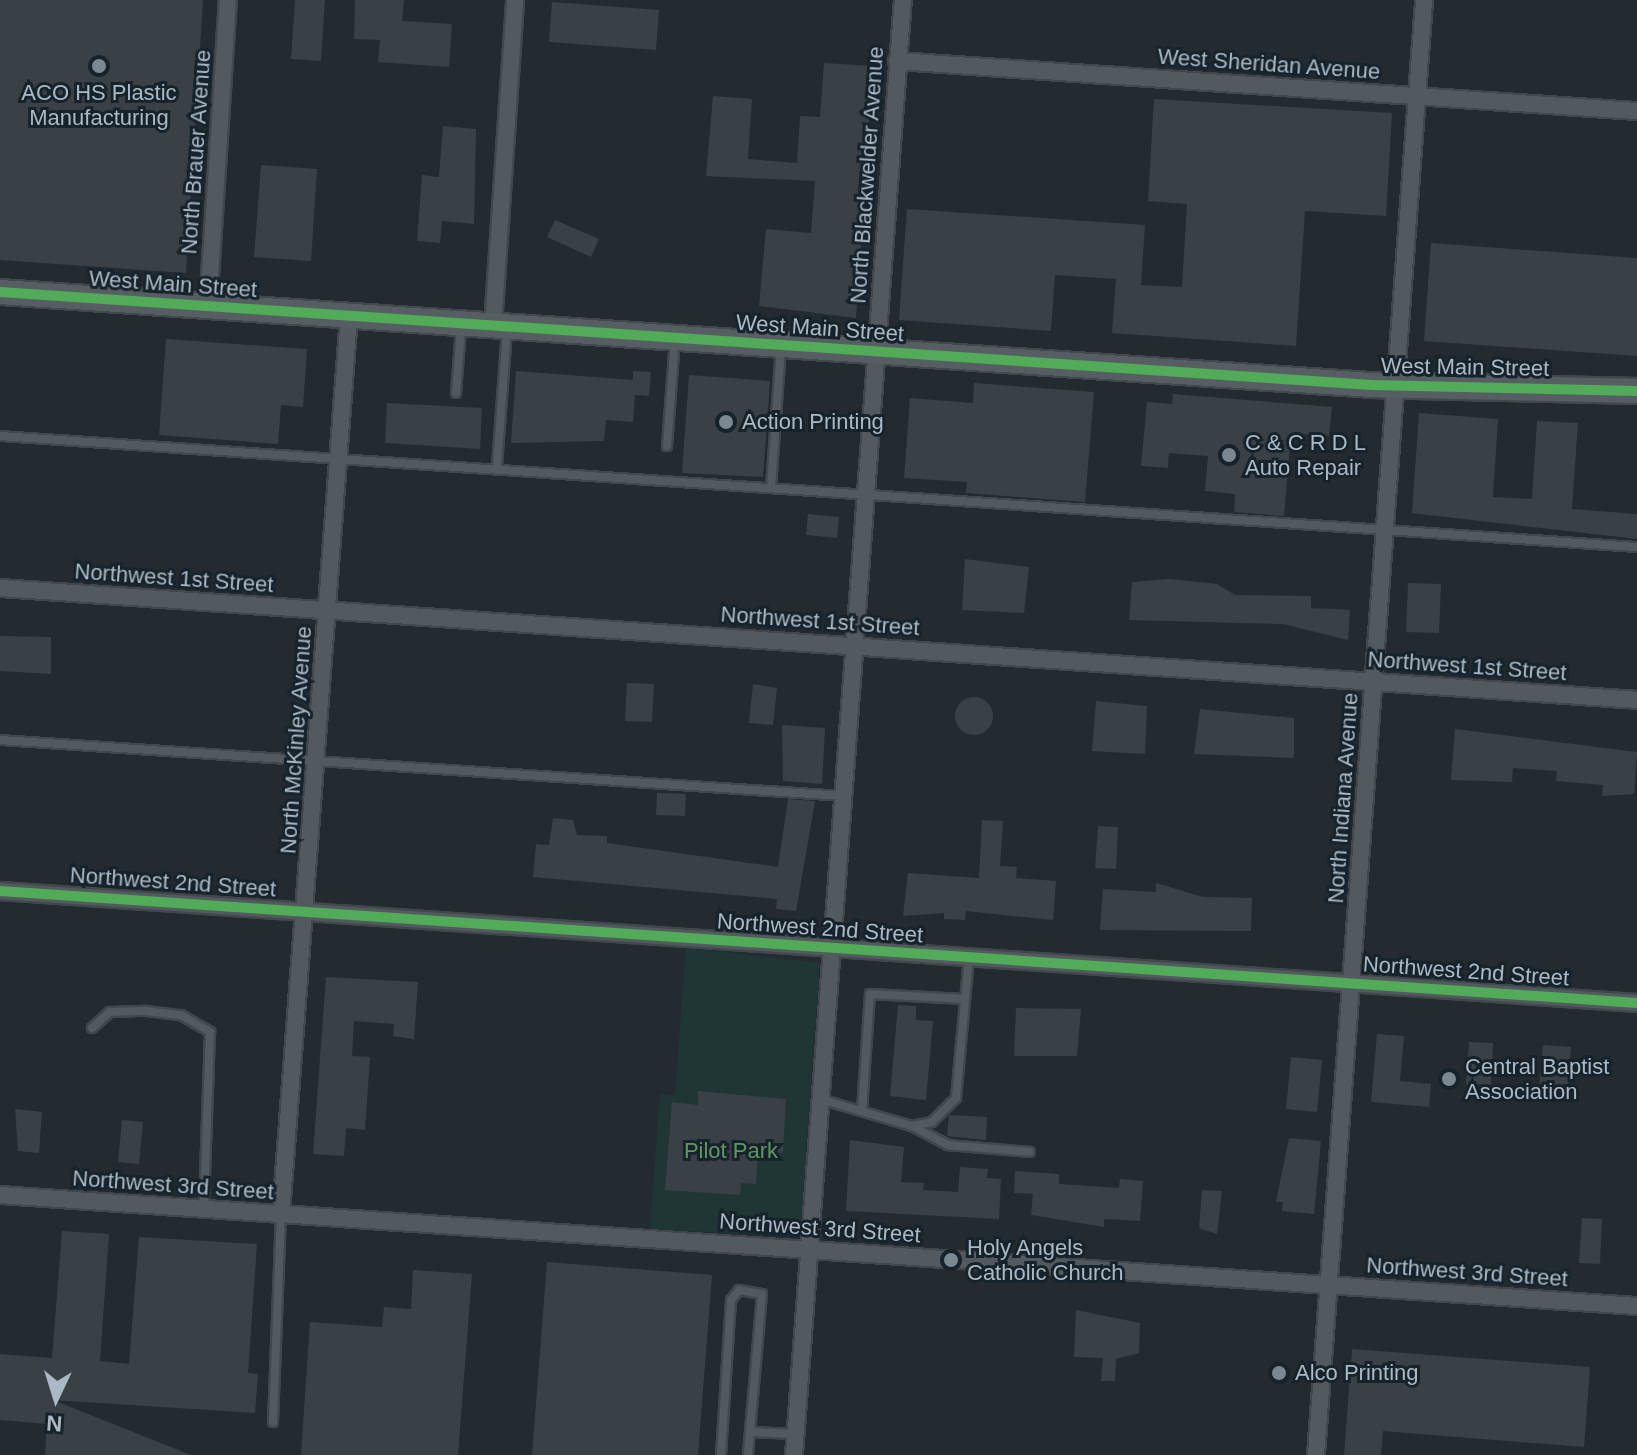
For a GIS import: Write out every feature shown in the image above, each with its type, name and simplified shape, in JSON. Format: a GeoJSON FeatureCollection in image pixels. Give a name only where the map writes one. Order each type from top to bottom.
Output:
{"type":"FeatureCollection","features":[{"type":"Feature","properties":{"kind":"main road","name":"West Main Street"},"geometry":{"type":"LineString","coordinates":[[0,292],[1397,386],[1637,391]]}},
{"type":"Feature","properties":{"kind":"street","name":"North Brauer Avenue"},"geometry":{"type":"LineString","coordinates":[[208,307],[228,0]]}},
{"type":"Feature","properties":{"kind":"street"},"geometry":{"type":"LineString","coordinates":[[500,325],[515,0]]}},
{"type":"Feature","properties":{"kind":"street","name":"North Blackwelder Avenue"},"geometry":{"type":"LineString","coordinates":[[794,1455],[903,0]]}},
{"type":"Feature","properties":{"kind":"street","name":"North Indiana Avenue"},"geometry":{"type":"LineString","coordinates":[[1316,1455],[1424,0]]}},
{"type":"Feature","properties":{"kind":"street","name":"West Sheridan Avenue"},"geometry":{"type":"LineString","coordinates":[[897,61],[1637,111]]}},
{"type":"Feature","properties":{"kind":"street","name":"North McKinley Avenue"},"geometry":{"type":"LineString","coordinates":[[281,1214],[349,316]]}},
{"type":"Feature","properties":{"kind":"street","name":"Northwest 1st Street"},"geometry":{"type":"LineString","coordinates":[[0,588],[1637,700]]}},
{"type":"Feature","properties":{"kind":"street","name":"Northwest 2nd Street"},"geometry":{"type":"LineString","coordinates":[[0,891],[1637,1003]]}},
{"type":"Feature","properties":{"kind":"street","name":"Northwest 3rd Street"},"geometry":{"type":"LineString","coordinates":[[0,1195],[1637,1306]]}},
{"type":"Feature","properties":{"kind":"lane"},"geometry":{"type":"LineString","coordinates":[[456,393],[461,323]]}},
{"type":"Feature","properties":{"kind":"lane"},"geometry":{"type":"LineString","coordinates":[[497,466],[500,325]]}},
{"type":"Feature","properties":{"kind":"lane"},"geometry":{"type":"LineString","coordinates":[[667,446],[675,338]]}},
{"type":"Feature","properties":{"kind":"lane"},"geometry":{"type":"LineString","coordinates":[[771,487],[781,345]]}},
{"type":"Feature","properties":{"kind":"lane"},"geometry":{"type":"LineString","coordinates":[[0,436],[497,466],[1637,547]]}},
{"type":"Feature","properties":{"kind":"lane"},"geometry":{"type":"LineString","coordinates":[[0,740],[843,796]]}},
{"type":"Feature","properties":{"kind":"lane"},"geometry":{"type":"LineString","coordinates":[[912,1126],[932,1122],[956,1098],[969,958]]}},
{"type":"Feature","properties":{"kind":"lane"},"geometry":{"type":"LineString","coordinates":[[862,1111],[870,994],[965,999]]}},
{"type":"Feature","properties":{"kind":"lane"},"geometry":{"type":"LineString","coordinates":[[92,1028],[110,1012],[146,1011],[181,1015],[210,1032],[203,1209]]}},
{"type":"Feature","properties":{"kind":"lane"},"geometry":{"type":"LineString","coordinates":[[820,1099],[912,1126],[948,1145],[1030,1152]]}},
{"type":"Feature","properties":{"kind":"lane"},"geometry":{"type":"LineString","coordinates":[[273,1422],[281,1214]]}},
{"type":"Feature","properties":{"kind":"lane"},"geometry":{"type":"LineString","coordinates":[[721,1455],[731,1300],[739,1290],[762,1294],[748,1455]]}},
{"type":"Feature","properties":{"kind":"lane"},"geometry":{"type":"LineString","coordinates":[[750,1432],[795,1434]]}},
{"type":"Feature","properties":{"kind":"green space","name":"Pilot Park"},"geometry":{"type":"Polygon","coordinates":[[[686,948],[820,963],[801,1223],[790,1236],[650,1229],[660,1094],[675,1095],[686,948]]]}},
{"type":"Feature","properties":{"kind":"building"},"geometry":{"type":"Polygon","coordinates":[[[0,0],[203,0],[186,273],[0,260],[0,0]]]}},
{"type":"Feature","properties":{"kind":"building"},"geometry":{"type":"Polygon","coordinates":[[[295,0],[325,0],[321,61],[291,59],[295,0]]]}},
{"type":"Feature","properties":{"kind":"building"},"geometry":{"type":"Polygon","coordinates":[[[355,0],[404,0],[402,21],[452,24],[449,67],[378,62],[380,40],[354,39],[355,0]]]}},
{"type":"Feature","properties":{"kind":"building"},"geometry":{"type":"Polygon","coordinates":[[[552,2],[659,10],[656,50],[549,42],[552,2]]]}},
{"type":"Feature","properties":{"kind":"building"},"geometry":{"type":"Polygon","coordinates":[[[824,63],[873,66],[856,318],[759,306],[766,229],[811,233],[815,181],[706,176],[713,96],[752,99],[748,159],[797,163],[800,116],[820,117],[824,63]]]}},
{"type":"Feature","properties":{"kind":"building"},"geometry":{"type":"Polygon","coordinates":[[[1154,99],[1392,113],[1386,216],[1305,211],[1296,346],[1112,333],[1116,279],[1055,275],[1051,331],[899,320],[907,209],[1145,225],[1141,285],[1182,287],[1187,204],[1148,201],[1154,99]]]}},
{"type":"Feature","properties":{"kind":"building"},"geometry":{"type":"Polygon","coordinates":[[[443,126],[476,129],[474,224],[442,221],[440,243],[417,241],[422,175],[439,177],[443,126]]]}},
{"type":"Feature","properties":{"kind":"building"},"geometry":{"type":"Polygon","coordinates":[[[261,165],[317,169],[311,261],[254,257],[261,165]]]}},
{"type":"Feature","properties":{"kind":"building"},"geometry":{"type":"Polygon","coordinates":[[[555,220],[599,239],[591,257],[547,237],[555,220]]]}},
{"type":"Feature","properties":{"kind":"building"},"geometry":{"type":"Polygon","coordinates":[[[1431,243],[1637,258],[1637,356],[1424,341],[1431,243]]]}},
{"type":"Feature","properties":{"kind":"building"},"geometry":{"type":"Polygon","coordinates":[[[166,339],[307,349],[303,407],[281,405],[278,444],[159,435],[166,339]]]}},
{"type":"Feature","properties":{"kind":"building"},"geometry":{"type":"Polygon","coordinates":[[[516,371],[633,380],[633,371],[651,372],[649,396],[635,395],[633,422],[606,420],[604,441],[511,443],[516,371]]]}},
{"type":"Feature","properties":{"kind":"building"},"geometry":{"type":"Polygon","coordinates":[[[689,375],[770,381],[763,477],[682,473],[689,375]]]}},
{"type":"Feature","properties":{"kind":"building"},"geometry":{"type":"Polygon","coordinates":[[[974,383],[1094,392],[1085,502],[966,493],[967,482],[904,478],[910,398],[973,403],[974,383]]]}},
{"type":"Feature","properties":{"kind":"building"},"geometry":{"type":"Polygon","coordinates":[[[1173,394],[1332,407],[1329,436],[1291,433],[1284,516],[1234,512],[1235,494],[1205,491],[1208,456],[1169,453],[1168,468],[1141,466],[1147,402],[1172,404],[1173,394]]]}},
{"type":"Feature","properties":{"kind":"building"},"geometry":{"type":"Polygon","coordinates":[[[387,403],[482,408],[480,449],[385,443],[387,403]]]}},
{"type":"Feature","properties":{"kind":"building"},"geometry":{"type":"Polygon","coordinates":[[[1419,413],[1498,419],[1493,497],[1532,499],[1537,421],[1578,423],[1572,509],[1637,514],[1637,539],[1412,513],[1419,413]]]}},
{"type":"Feature","properties":{"kind":"building"},"geometry":{"type":"Polygon","coordinates":[[[808,514],[839,517],[837,538],[806,535],[808,514]]]}},
{"type":"Feature","properties":{"kind":"building"},"geometry":{"type":"Polygon","coordinates":[[[965,559],[1029,567],[1024,613],[962,610],[965,559]]]}},
{"type":"Feature","properties":{"kind":"building"},"geometry":{"type":"Polygon","coordinates":[[[1170,579],[1217,584],[1235,595],[1311,596],[1311,608],[1350,610],[1348,640],[1283,624],[1129,620],[1132,582],[1170,579]]]}},
{"type":"Feature","properties":{"kind":"building"},"geometry":{"type":"Polygon","coordinates":[[[1408,583],[1441,584],[1439,633],[1406,632],[1408,583]]]}},
{"type":"Feature","properties":{"kind":"building"},"geometry":{"type":"Polygon","coordinates":[[[0,636],[51,637],[51,674],[0,671],[0,636]]]}},
{"type":"Feature","properties":{"kind":"building"},"geometry":{"type":"Polygon","coordinates":[[[627,683],[654,684],[652,722],[625,721],[627,683]]]}},
{"type":"Feature","properties":{"kind":"building"},"geometry":{"type":"Polygon","coordinates":[[[753,684],[777,688],[773,725],[749,723],[753,684]]]}},
{"type":"Feature","properties":{"kind":"building"},"geometry":{"type":"Polygon","coordinates":[[[974,697],[987,703],[993,716],[987,729],[974,735],[961,729],[955,716],[961,703],[974,697]]]}},
{"type":"Feature","properties":{"kind":"building"},"geometry":{"type":"Polygon","coordinates":[[[1096,701],[1147,706],[1145,754],[1092,751],[1096,701]]]}},
{"type":"Feature","properties":{"kind":"building"},"geometry":{"type":"Polygon","coordinates":[[[1200,709],[1294,718],[1294,758],[1194,754],[1200,709]]]}},
{"type":"Feature","properties":{"kind":"building"},"geometry":{"type":"Polygon","coordinates":[[[782,725],[825,728],[822,784],[783,781],[782,725]]]}},
{"type":"Feature","properties":{"kind":"building"},"geometry":{"type":"Polygon","coordinates":[[[1455,729],[1637,752],[1634,794],[1602,796],[1603,785],[1556,781],[1557,771],[1513,768],[1512,782],[1451,780],[1455,729]]]}},
{"type":"Feature","properties":{"kind":"building"},"geometry":{"type":"Polygon","coordinates":[[[657,793],[686,794],[685,816],[656,815],[657,793]]]}},
{"type":"Feature","properties":{"kind":"building"},"geometry":{"type":"Polygon","coordinates":[[[788,799],[815,801],[796,911],[776,909],[777,899],[533,877],[536,844],[549,845],[553,818],[573,820],[577,835],[607,836],[607,843],[778,867],[788,799]]]}},
{"type":"Feature","properties":{"kind":"building"},"geometry":{"type":"Polygon","coordinates":[[[982,820],[1003,821],[1000,866],[1017,867],[1016,878],[1056,881],[1053,920],[966,911],[965,920],[944,919],[944,913],[903,916],[908,873],[979,878],[982,820]]]}},
{"type":"Feature","properties":{"kind":"building"},"geometry":{"type":"Polygon","coordinates":[[[1098,826],[1118,827],[1116,869],[1095,868],[1098,826]]]}},
{"type":"Feature","properties":{"kind":"building"},"geometry":{"type":"Polygon","coordinates":[[[1156,883],[1203,897],[1252,898],[1251,931],[1100,930],[1103,889],[1156,892],[1156,883]]]}},
{"type":"Feature","properties":{"kind":"building"},"geometry":{"type":"Polygon","coordinates":[[[326,977],[418,982],[414,1039],[393,1036],[394,1024],[354,1021],[352,1056],[370,1057],[365,1130],[346,1128],[344,1156],[313,1154],[326,977]]]}},
{"type":"Feature","properties":{"kind":"building"},"geometry":{"type":"Polygon","coordinates":[[[898,1005],[916,1006],[916,1020],[933,1021],[926,1100],[890,1096],[898,1005]]]}},
{"type":"Feature","properties":{"kind":"building"},"geometry":{"type":"Polygon","coordinates":[[[1016,1008],[1081,1009],[1077,1056],[1014,1056],[1016,1008]]]}},
{"type":"Feature","properties":{"kind":"building"},"geometry":{"type":"Polygon","coordinates":[[[1377,1034],[1404,1036],[1400,1081],[1431,1084],[1429,1107],[1371,1102],[1377,1034]]]}},
{"type":"Feature","properties":{"kind":"building"},"geometry":{"type":"Polygon","coordinates":[[[1469,1042],[1493,1043],[1491,1085],[1466,1084],[1469,1042]]]}},
{"type":"Feature","properties":{"kind":"building"},"geometry":{"type":"Polygon","coordinates":[[[1543,1045],[1571,1047],[1567,1091],[1539,1088],[1543,1045]]]}},
{"type":"Feature","properties":{"kind":"building"},"geometry":{"type":"Polygon","coordinates":[[[1291,1057],[1322,1060],[1317,1112],[1286,1109],[1291,1057]]]}},
{"type":"Feature","properties":{"kind":"building"},"geometry":{"type":"Polygon","coordinates":[[[698,1091],[786,1099],[783,1153],[758,1151],[756,1184],[741,1183],[740,1195],[665,1190],[672,1102],[698,1105],[698,1091]]]}},
{"type":"Feature","properties":{"kind":"building"},"geometry":{"type":"Polygon","coordinates":[[[15,1109],[42,1112],[39,1153],[18,1151],[15,1109]]]}},
{"type":"Feature","properties":{"kind":"building"},"geometry":{"type":"Polygon","coordinates":[[[949,1115],[987,1117],[986,1140],[947,1136],[949,1115]]]}},
{"type":"Feature","properties":{"kind":"building"},"geometry":{"type":"Polygon","coordinates":[[[122,1120],[143,1122],[139,1164],[118,1162],[122,1120]]]}},
{"type":"Feature","properties":{"kind":"building"},"geometry":{"type":"Polygon","coordinates":[[[1289,1138],[1321,1141],[1314,1214],[1282,1211],[1283,1202],[1276,1202],[1289,1138]]]}},
{"type":"Feature","properties":{"kind":"building"},"geometry":{"type":"Polygon","coordinates":[[[850,1140],[904,1147],[901,1182],[924,1183],[923,1190],[958,1192],[960,1167],[988,1169],[987,1178],[1001,1179],[999,1219],[846,1211],[850,1140]]]}},
{"type":"Feature","properties":{"kind":"building"},"geometry":{"type":"Polygon","coordinates":[[[1015,1171],[1059,1174],[1059,1184],[1119,1188],[1120,1179],[1143,1181],[1140,1221],[1104,1219],[1104,1227],[1031,1215],[1033,1194],[1014,1193],[1015,1171]]]}},
{"type":"Feature","properties":{"kind":"building"},"geometry":{"type":"Polygon","coordinates":[[[1202,1190],[1222,1191],[1217,1234],[1199,1228],[1202,1190]]]}},
{"type":"Feature","properties":{"kind":"building"},"geometry":{"type":"Polygon","coordinates":[[[1582,1218],[1602,1219],[1600,1264],[1579,1263],[1582,1218]]]}},
{"type":"Feature","properties":{"kind":"building"},"geometry":{"type":"Polygon","coordinates":[[[62,1231],[109,1234],[100,1361],[129,1364],[139,1237],[257,1244],[248,1373],[258,1374],[255,1413],[53,1400],[191,1455],[45,1455],[47,1424],[0,1420],[0,1354],[52,1358],[62,1231]]]}},
{"type":"Feature","properties":{"kind":"building"},"geometry":{"type":"Polygon","coordinates":[[[547,1262],[712,1275],[698,1455],[532,1455],[547,1262]]]}},
{"type":"Feature","properties":{"kind":"building"},"geometry":{"type":"Polygon","coordinates":[[[413,1270],[472,1274],[458,1455],[301,1455],[310,1322],[382,1327],[384,1307],[411,1309],[413,1270]]]}},
{"type":"Feature","properties":{"kind":"building"},"geometry":{"type":"Polygon","coordinates":[[[1076,1310],[1140,1323],[1139,1353],[1116,1359],[1115,1381],[1101,1381],[1103,1358],[1074,1357],[1076,1310]]]}},
{"type":"Feature","properties":{"kind":"building"},"geometry":{"type":"Polygon","coordinates":[[[1352,1349],[1590,1367],[1584,1447],[1383,1431],[1381,1455],[1344,1455],[1352,1349]]]}},
{"type":"Feature","properties":{"kind":"cycle path"},"geometry":{"type":"LineString","coordinates":[[0,292],[1372,385],[1637,391]]}},
{"type":"Feature","properties":{"kind":"cycle path"},"geometry":{"type":"LineString","coordinates":[[0,891],[1637,1003]]}},
{"type":"Feature","properties":{"kind":"place","name":"ACO HS Plastic Manufacturing"},"geometry":{"type":"Point","coordinates":[99,66]}},
{"type":"Feature","properties":{"kind":"place","name":"Action Printing"},"geometry":{"type":"Point","coordinates":[726,422]}},
{"type":"Feature","properties":{"kind":"place","name":"C & C R D L Auto Repair"},"geometry":{"type":"Point","coordinates":[1229,455]}},
{"type":"Feature","properties":{"kind":"place","name":"Central Baptist Association"},"geometry":{"type":"Point","coordinates":[1449,1079]}},
{"type":"Feature","properties":{"kind":"place","name":"Holy Angels Catholic Church"},"geometry":{"type":"Point","coordinates":[951,1260]}},
{"type":"Feature","properties":{"kind":"place","name":"Alco Printing"},"geometry":{"type":"Point","coordinates":[1279,1373]}}]}
